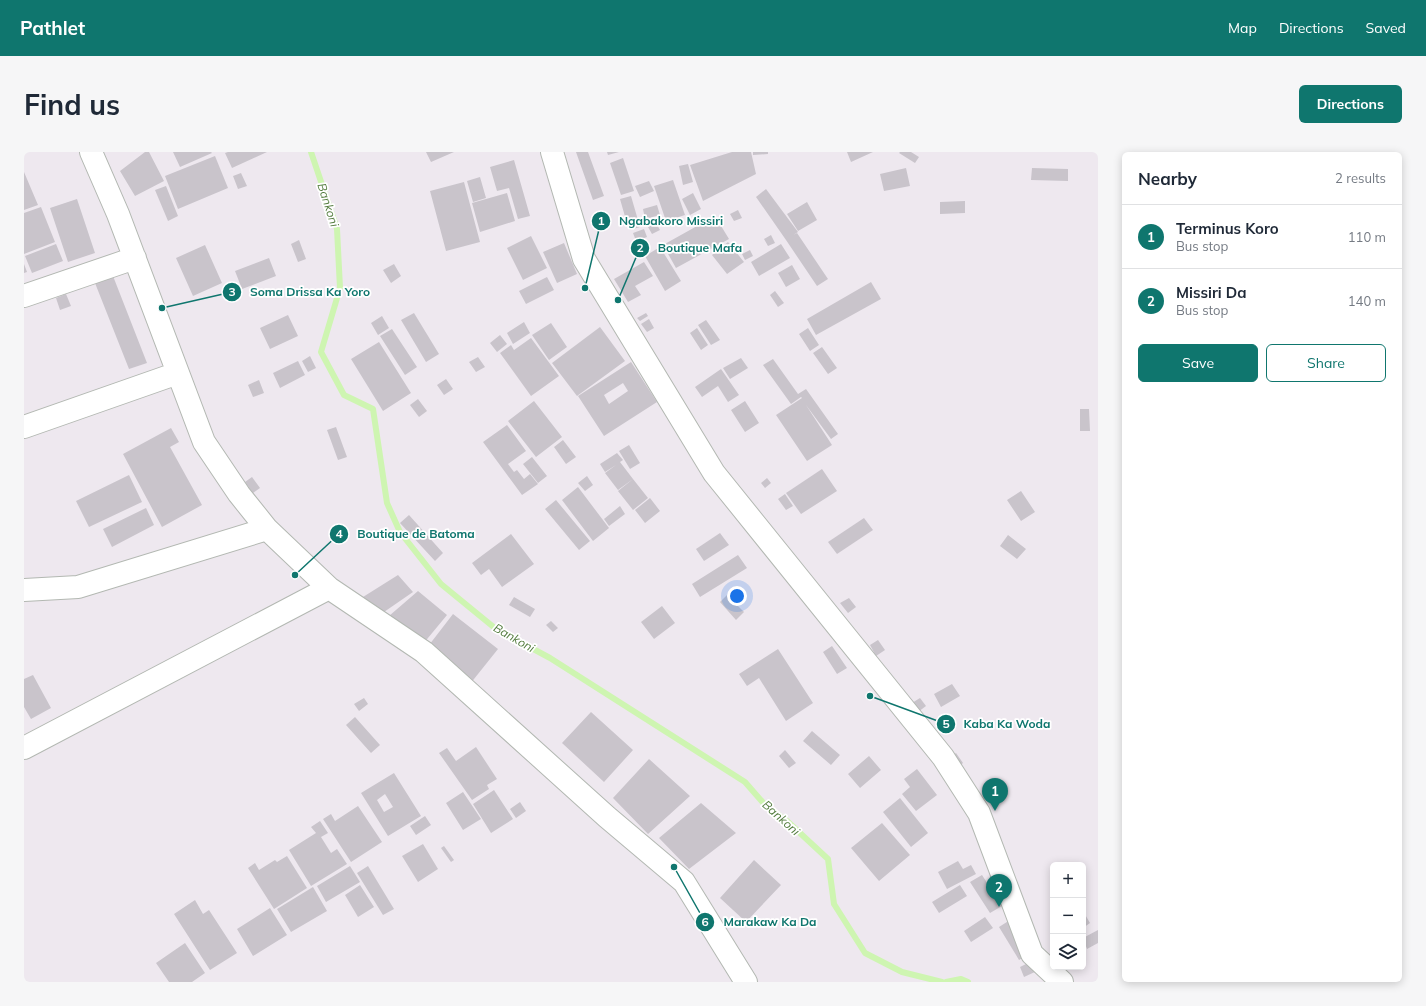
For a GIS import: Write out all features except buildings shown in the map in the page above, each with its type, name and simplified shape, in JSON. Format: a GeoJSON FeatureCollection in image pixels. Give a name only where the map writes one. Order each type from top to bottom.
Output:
{"type":"FeatureCollection","features":[{"type":"Feature","properties":{"kind":"street"},"geometry":{"type":"LineString","coordinates":[[91,152],[118,214],[204,442],[239,494],[267,529],[329,588],[424,652],[607,817],[684,882],[746,982]]}},
{"type":"Feature","properties":{"kind":"street"},"geometry":{"type":"LineString","coordinates":[[552,152],[584,259],[714,473],[943,757],[978,813],[1032,954],[1062,982]]}},
{"type":"Feature","properties":{"kind":"street"},"geometry":{"type":"LineString","coordinates":[[24,296],[135,258]]}},
{"type":"Feature","properties":{"kind":"street"},"geometry":{"type":"LineString","coordinates":[[24,427],[178,373]]}},
{"type":"Feature","properties":{"kind":"street"},"geometry":{"type":"LineString","coordinates":[[24,590],[78,587],[267,529]]}},
{"type":"Feature","properties":{"kind":"street"},"geometry":{"type":"LineString","coordinates":[[24,748],[329,588]]}},
{"type":"Feature","properties":{"kind":"waterway","name":"Bankoni"},"geometry":{"type":"LineString","coordinates":[[311,152],[337,229],[340,288],[321,352],[344,395],[373,409],[387,503],[400,532],[441,584],[496,629],[550,658],[745,782],[766,806],[787,821],[828,859],[834,904],[865,953],[902,972],[942,982]]}},
{"type":"Feature","properties":{"kind":"waterway","name":"Bankoni"},"geometry":{"type":"LineString","coordinates":[[946,982],[961,979],[968,982]]}},
{"type":"Feature","properties":{"kind":"place","name":"Ngabakoro Missiri"},"geometry":{"type":"Point","coordinates":[585,288]}},
{"type":"Feature","properties":{"kind":"place","name":"Boutique Mafa"},"geometry":{"type":"Point","coordinates":[618,300]}},
{"type":"Feature","properties":{"kind":"place","name":"Soma Drissa Ka Yoro"},"geometry":{"type":"Point","coordinates":[162,308]}},
{"type":"Feature","properties":{"kind":"place","name":"Boutique de Batoma"},"geometry":{"type":"Point","coordinates":[295,575]}},
{"type":"Feature","properties":{"kind":"place","name":"Kaba Ka Woda"},"geometry":{"type":"Point","coordinates":[870,696]}},
{"type":"Feature","properties":{"kind":"place","name":"Terminus Koro"},"geometry":{"type":"Point","coordinates":[995,811]}},
{"type":"Feature","properties":{"kind":"place","name":"Marakaw Ka Da"},"geometry":{"type":"Point","coordinates":[674,867]}},
{"type":"Feature","properties":{"kind":"place","name":"Missiri Da"},"geometry":{"type":"Point","coordinates":[999,907]}}]}
